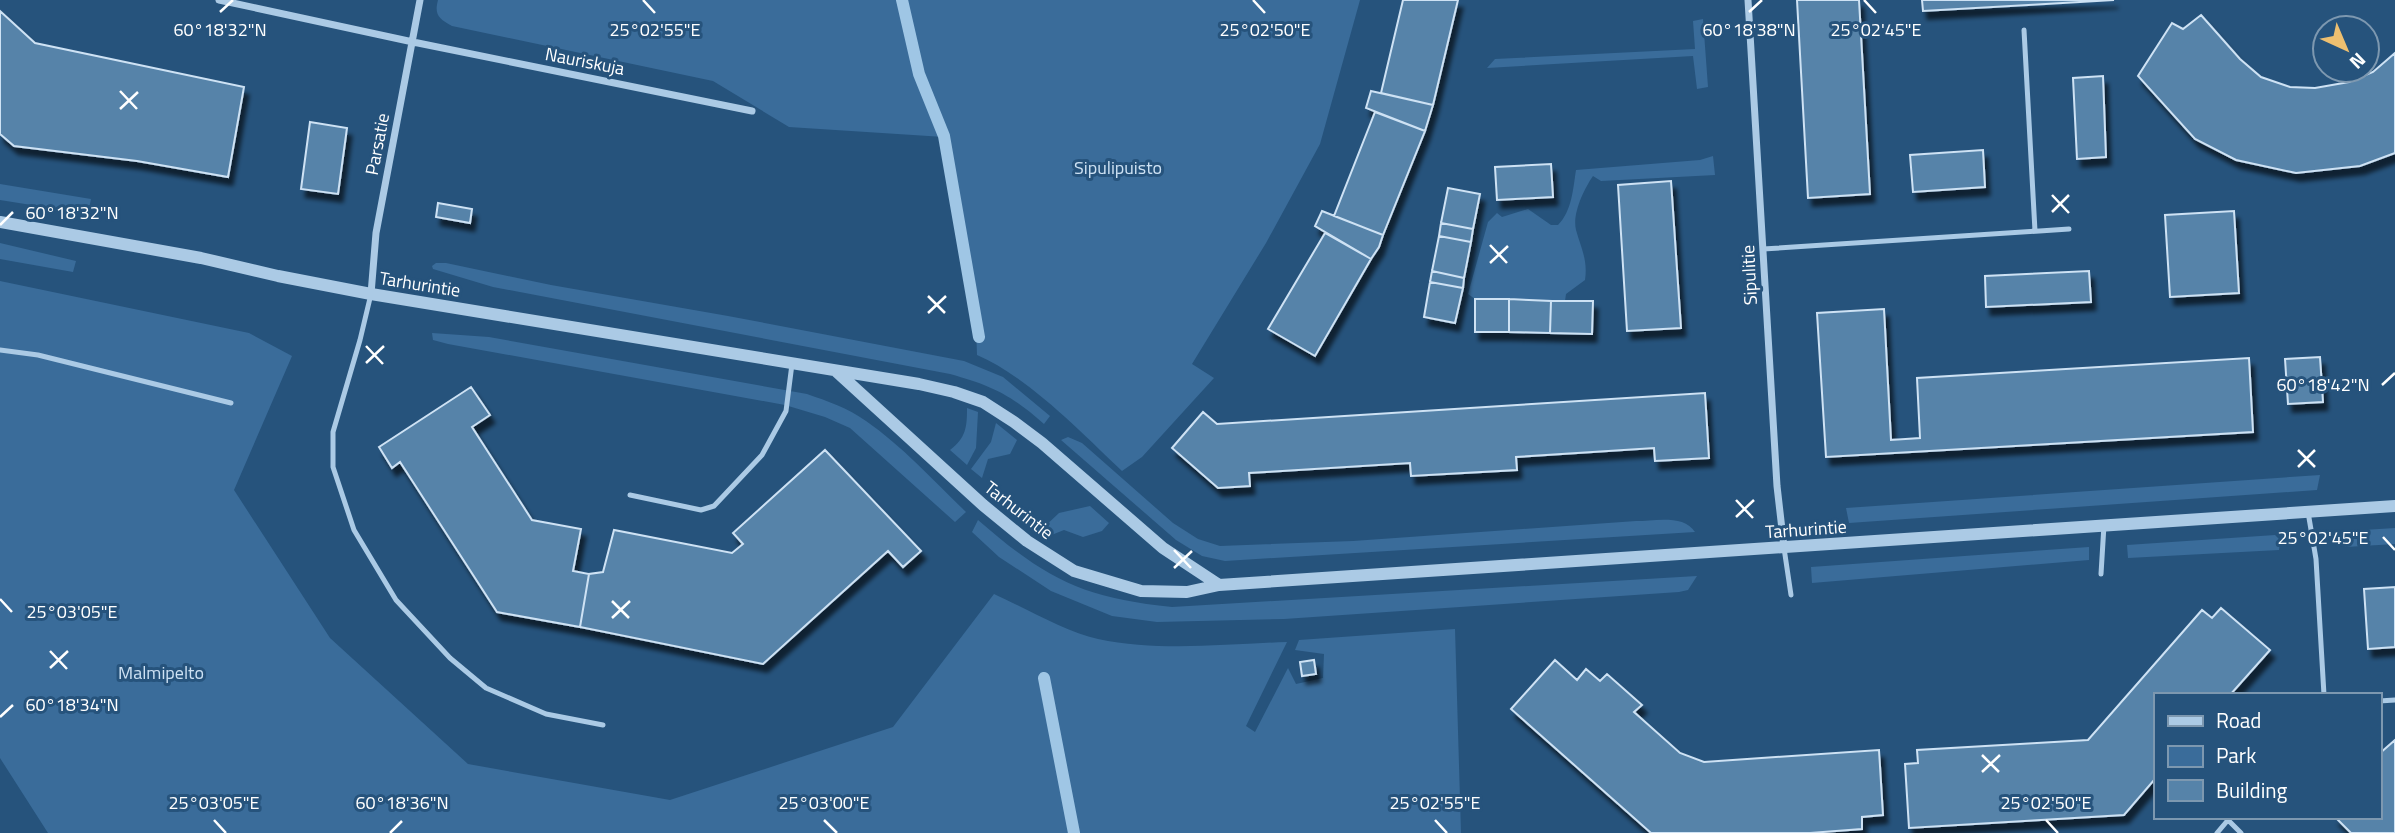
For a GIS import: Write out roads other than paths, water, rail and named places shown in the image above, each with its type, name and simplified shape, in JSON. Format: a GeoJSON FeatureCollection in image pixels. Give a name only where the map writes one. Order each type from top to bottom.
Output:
{"type":"FeatureCollection","features":[{"type":"Feature","properties":{"kind":"street","name":"Nauriskuja"},"geometry":{"type":"LineString","coordinates":[[219,0],[412,43],[751,111]]}},
{"type":"Feature","properties":{"kind":"street","name":"Parsatie"},"geometry":{"type":"LineString","coordinates":[[370,294],[376,233],[420,0]]}},
{"type":"Feature","properties":{"kind":"street","name":"Sipulitie"},"geometry":{"type":"LineString","coordinates":[[1748,0],[1777,486],[1784,548]]}},
{"type":"Feature","properties":{"kind":"street","name":"Tarhurintie"},"geometry":{"type":"LineString","coordinates":[[0,222],[201,258],[370,294],[954,392],[983,402],[1042,443],[1163,548],[1219,585]]}},
{"type":"Feature","properties":{"kind":"street","name":"Tarhurintie"},"geometry":{"type":"LineString","coordinates":[[836,371],[983,505],[1027,541],[1074,571],[1141,591],[1186,592],[1219,585],[2395,506]]}},
{"type":"Feature","properties":{"kind":"lane"},"geometry":{"type":"LineString","coordinates":[[2024,30],[2035,231]]}},
{"type":"Feature","properties":{"kind":"lane"},"geometry":{"type":"LineString","coordinates":[[1763,249],[2069,229]]}},
{"type":"Feature","properties":{"kind":"lane"},"geometry":{"type":"LineString","coordinates":[[370,294],[360,340],[333,432],[333,467],[354,530],[396,600],[450,658],[486,688],[546,714],[603,725]]}},
{"type":"Feature","properties":{"kind":"lane"},"geometry":{"type":"LineString","coordinates":[[0,350],[38,355],[231,403]]}},
{"type":"Feature","properties":{"kind":"lane"},"geometry":{"type":"LineString","coordinates":[[630,495],[701,510],[714,506],[762,455],[786,411],[792,364]]}},
{"type":"Feature","properties":{"kind":"lane"},"geometry":{"type":"LineString","coordinates":[[2308,512],[2316,559],[2324,693]]}},
{"type":"Feature","properties":{"kind":"lane"},"geometry":{"type":"LineString","coordinates":[[2101,574],[2104,525]]}},
{"type":"Feature","properties":{"kind":"lane"},"geometry":{"type":"LineString","coordinates":[[1784,548],[1791,595]]}},
{"type":"Feature","properties":{"kind":"lane"},"geometry":{"type":"LineString","coordinates":[[2217,833],[2228,819]]}},
{"type":"Feature","properties":{"kind":"lane"},"geometry":{"type":"LineString","coordinates":[[2230,819],[2241,833]]}},
{"type":"Feature","properties":{"kind":"waterway"},"geometry":{"type":"LineString","coordinates":[[902,0],[919,74],[944,136],[979,337]]}},
{"type":"Feature","properties":{"kind":"waterway"},"geometry":{"type":"LineString","coordinates":[[1044,678],[1074,833]]}},
{"type":"Feature","properties":{"kind":"park label","name":"Sipulipuisto"},"geometry":{"type":"Point","coordinates":[1118,167]}},
{"type":"Feature","properties":{"kind":"park label","name":"Malmipelto"},"geometry":{"type":"Point","coordinates":[161,672]}}]}
